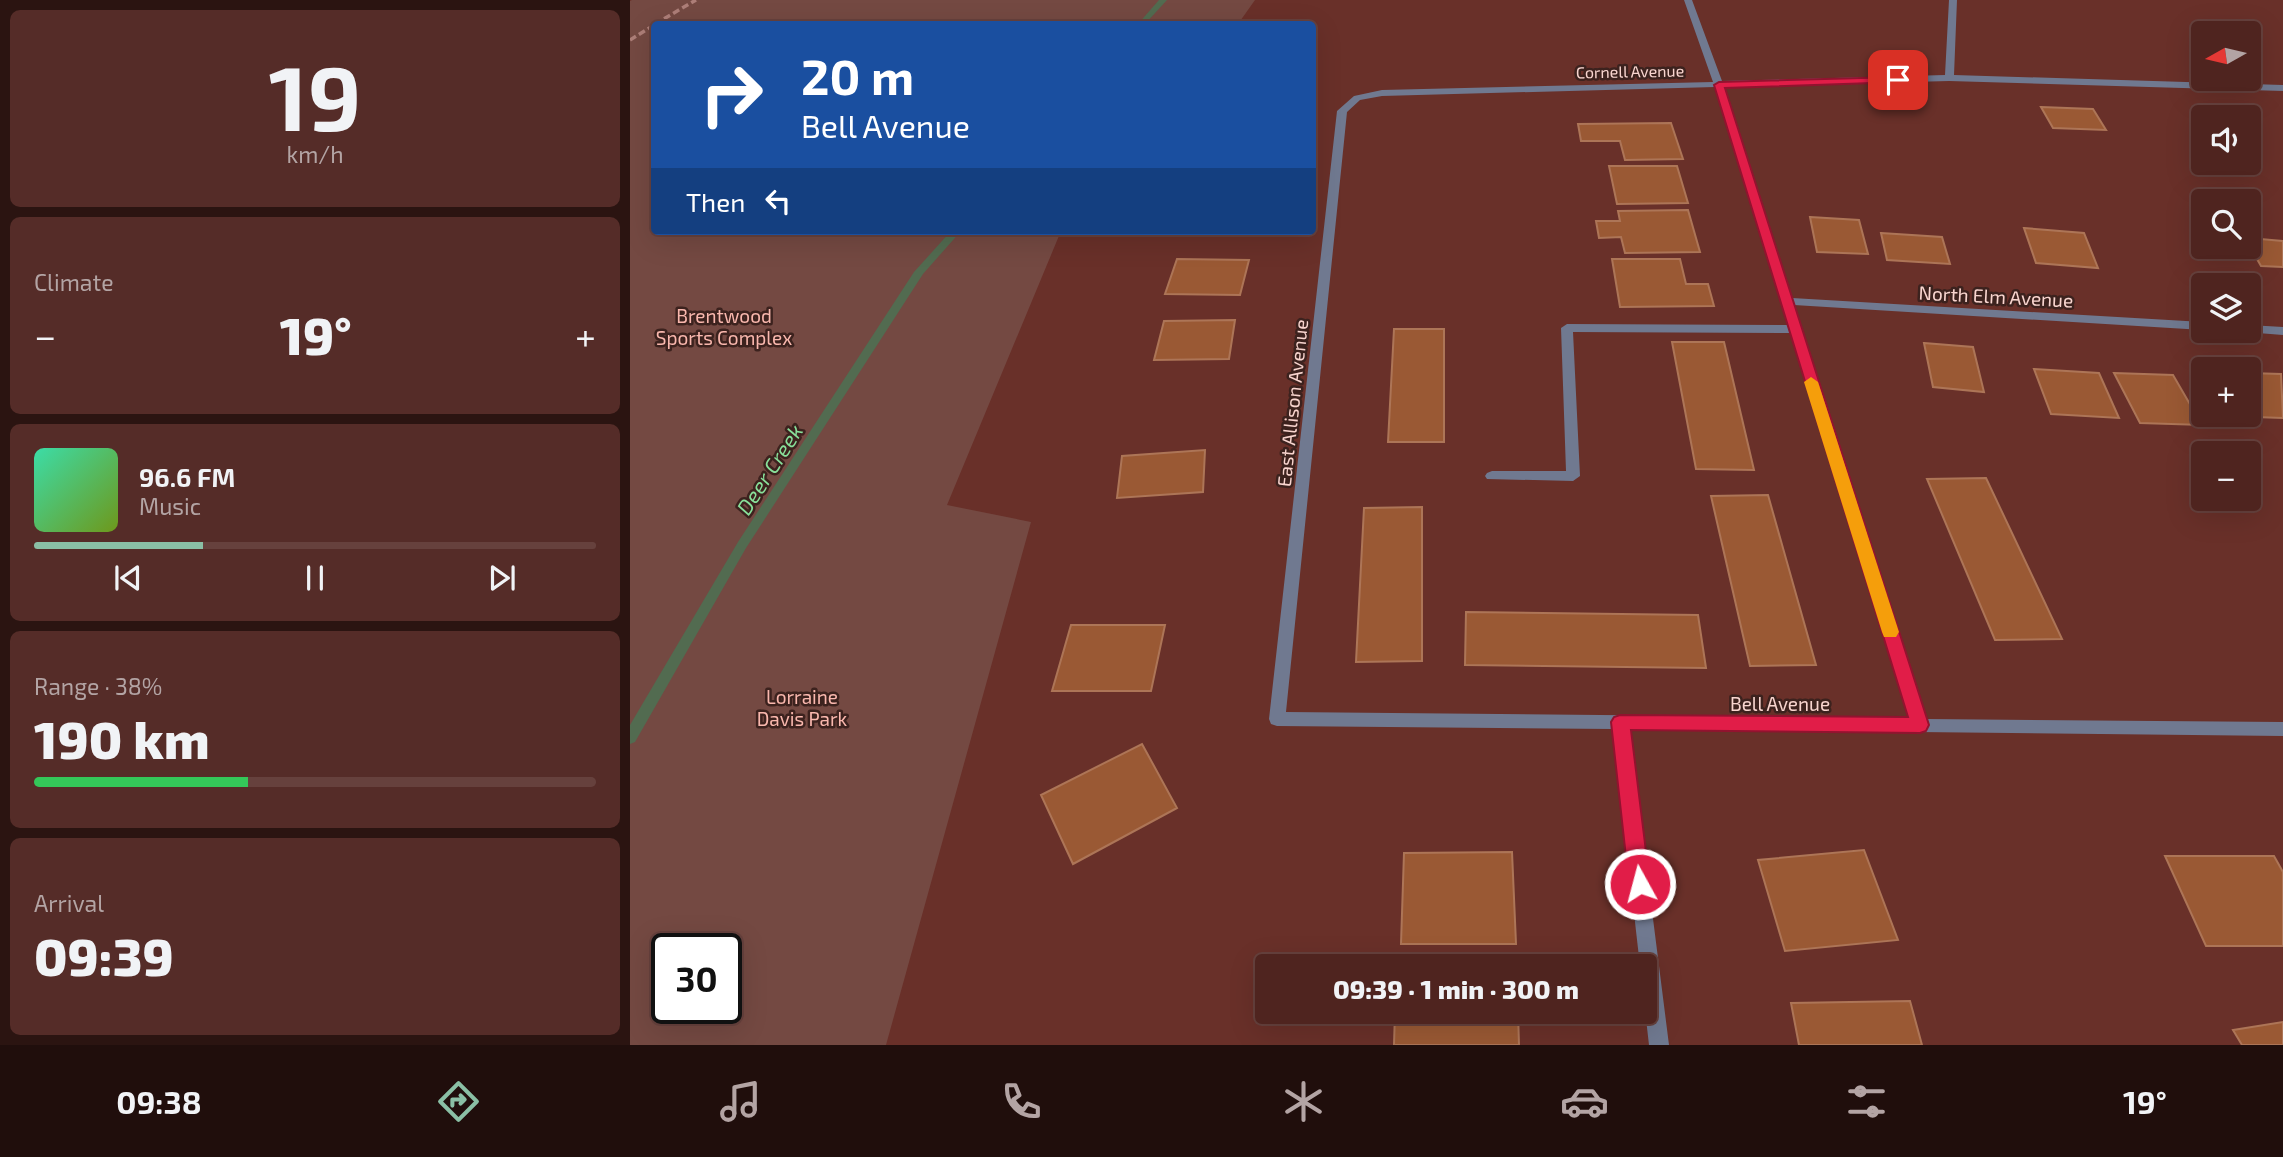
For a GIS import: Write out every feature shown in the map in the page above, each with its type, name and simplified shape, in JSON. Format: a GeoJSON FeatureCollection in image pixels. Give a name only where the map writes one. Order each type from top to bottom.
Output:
{"type":"FeatureCollection","features":[{"type":"Feature","properties":{"kind":"street"},"geometry":{"type":"LineString","coordinates":[[1688,0],[1719,85],[1920,725]]}},
{"type":"Feature","properties":{"kind":"street"},"geometry":{"type":"LineString","coordinates":[[1949,78],[1953,0]]}},
{"type":"Feature","properties":{"kind":"street","name":"Cornell Avenue"},"geometry":{"type":"LineString","coordinates":[[1357,98],[1382,93],[1949,78],[2283,88]]}},
{"type":"Feature","properties":{"kind":"street","name":"East Allison Avenue"},"geometry":{"type":"LineString","coordinates":[[1277,719],[1342,111],[1357,98]]}},
{"type":"Feature","properties":{"kind":"street","name":"North Elm Avenue"},"geometry":{"type":"LineString","coordinates":[[1787,301],[2191,325]]}},
{"type":"Feature","properties":{"kind":"street"},"geometry":{"type":"LineString","coordinates":[[1492,475],[1573,476],[1567,328],[1795,329]]}},
{"type":"Feature","properties":{"kind":"street"},"geometry":{"type":"LineString","coordinates":[[2261,330],[2283,331]]}},
{"type":"Feature","properties":{"kind":"street","name":"Bell Avenue"},"geometry":{"type":"LineString","coordinates":[[1277,719],[2283,729]]}},
{"type":"Feature","properties":{"kind":"street"},"geometry":{"type":"LineString","coordinates":[[1620,722],[1659,1045]]}},
{"type":"Feature","properties":{"kind":"green space","name":"Lorraine Davis Park"},"geometry":{"type":"Polygon","coordinates":[[[1255,0],[1240,21],[651,21],[651,235],[1059,235],[947,505],[1031,522],[886,1045],[630,1045],[630,1],[1255,0]]]}},
{"type":"Feature","properties":{"kind":"building"},"geometry":{"type":"Polygon","coordinates":[[[2041,107],[2093,109],[2106,130],[2053,128],[2041,107]]]}},
{"type":"Feature","properties":{"kind":"building"},"geometry":{"type":"Polygon","coordinates":[[[1671,123],[1683,159],[1625,160],[1620,141],[1581,141],[1578,124],[1671,123]]]}},
{"type":"Feature","properties":{"kind":"building"},"geometry":{"type":"Polygon","coordinates":[[[1609,166],[1677,166],[1688,203],[1617,204],[1609,166]]]}},
{"type":"Feature","properties":{"kind":"building"},"geometry":{"type":"Polygon","coordinates":[[[1688,210],[1700,252],[1625,253],[1621,237],[1599,238],[1596,221],[1620,221],[1618,211],[1688,210]]]}},
{"type":"Feature","properties":{"kind":"building"},"geometry":{"type":"Polygon","coordinates":[[[1810,217],[1859,220],[1868,254],[1817,252],[1810,217]]]}},
{"type":"Feature","properties":{"kind":"building"},"geometry":{"type":"Polygon","coordinates":[[[2024,228],[2084,233],[2098,268],[2036,263],[2024,228]]]}},
{"type":"Feature","properties":{"kind":"building"},"geometry":{"type":"Polygon","coordinates":[[[1881,233],[1942,237],[1950,264],[1887,260],[1881,233]]]}},
{"type":"Feature","properties":{"kind":"building"},"geometry":{"type":"Polygon","coordinates":[[[2261,239],[2283,241],[2283,267],[2261,266],[2257,259],[2261,259],[2261,239]]]}},
{"type":"Feature","properties":{"kind":"building"},"geometry":{"type":"Polygon","coordinates":[[[1177,259],[1249,260],[1240,295],[1165,294],[1177,259]]]}},
{"type":"Feature","properties":{"kind":"building"},"geometry":{"type":"Polygon","coordinates":[[[1612,259],[1680,259],[1686,284],[1708,284],[1714,306],[1620,307],[1612,259]]]}},
{"type":"Feature","properties":{"kind":"building"},"geometry":{"type":"Polygon","coordinates":[[[1235,320],[1229,359],[1154,360],[1164,321],[1235,320]]]}},
{"type":"Feature","properties":{"kind":"building"},"geometry":{"type":"Polygon","coordinates":[[[1394,329],[1444,329],[1444,442],[1388,442],[1394,329]]]}},
{"type":"Feature","properties":{"kind":"building"},"geometry":{"type":"Polygon","coordinates":[[[1672,342],[1724,342],[1754,470],[1696,469],[1672,342]]]}},
{"type":"Feature","properties":{"kind":"building"},"geometry":{"type":"Polygon","coordinates":[[[1924,343],[1973,347],[1984,392],[1933,387],[1924,343]]]}},
{"type":"Feature","properties":{"kind":"building"},"geometry":{"type":"Polygon","coordinates":[[[2034,369],[2099,373],[2119,418],[2051,414],[2034,369]]]}},
{"type":"Feature","properties":{"kind":"building"},"geometry":{"type":"Polygon","coordinates":[[[2114,373],[2173,375],[2191,406],[2191,425],[2140,423],[2114,373]]]}},
{"type":"Feature","properties":{"kind":"building"},"geometry":{"type":"Polygon","coordinates":[[[2261,373],[2281,374],[2283,418],[2261,417],[2261,373]]]}},
{"type":"Feature","properties":{"kind":"building"},"geometry":{"type":"Polygon","coordinates":[[[1205,450],[1203,492],[1117,498],[1122,456],[1205,450]]]}},
{"type":"Feature","properties":{"kind":"building"},"geometry":{"type":"Polygon","coordinates":[[[1986,478],[2062,639],[1995,640],[1927,479],[1986,478]]]}},
{"type":"Feature","properties":{"kind":"building"},"geometry":{"type":"Polygon","coordinates":[[[1768,495],[1816,665],[1750,666],[1711,496],[1768,495]]]}},
{"type":"Feature","properties":{"kind":"building"},"geometry":{"type":"Polygon","coordinates":[[[1422,507],[1422,661],[1356,662],[1364,508],[1422,507]]]}},
{"type":"Feature","properties":{"kind":"building"},"geometry":{"type":"Polygon","coordinates":[[[1466,612],[1698,615],[1706,668],[1465,665],[1466,612]]]}},
{"type":"Feature","properties":{"kind":"building"},"geometry":{"type":"Polygon","coordinates":[[[1071,625],[1165,625],[1151,691],[1052,691],[1071,625]]]}},
{"type":"Feature","properties":{"kind":"building"},"geometry":{"type":"Polygon","coordinates":[[[1142,744],[1177,808],[1073,864],[1041,795],[1142,744]]]}},
{"type":"Feature","properties":{"kind":"building"},"geometry":{"type":"Polygon","coordinates":[[[1864,850],[1898,940],[1785,951],[1758,860],[1864,850]]]}},
{"type":"Feature","properties":{"kind":"building"},"geometry":{"type":"Polygon","coordinates":[[[1512,852],[1516,944],[1401,944],[1404,853],[1512,852]]]}},
{"type":"Feature","properties":{"kind":"building"},"geometry":{"type":"Polygon","coordinates":[[[2165,856],[2274,856],[2283,872],[2283,946],[2206,946],[2165,856]]]}},
{"type":"Feature","properties":{"kind":"building"},"geometry":{"type":"Polygon","coordinates":[[[1910,1001],[1922,1045],[1799,1045],[1791,1003],[1910,1001]]]}},
{"type":"Feature","properties":{"kind":"building"},"geometry":{"type":"Polygon","coordinates":[[[2283,1022],[2283,1045],[2242,1045],[2233,1030],[2283,1022]]]}},
{"type":"Feature","properties":{"kind":"building"},"geometry":{"type":"Polygon","coordinates":[[[1395,1024],[1518,1024],[1519,1045],[1394,1045],[1395,1024]]]}},
{"type":"Feature","properties":{"kind":"waterway","name":"Deer Creek"},"geometry":{"type":"LineString","coordinates":[[1144,21],[1163,0]]}},
{"type":"Feature","properties":{"kind":"waterway","name":"Deer Creek"},"geometry":{"type":"LineString","coordinates":[[630,738],[742,545],[919,272],[952,235]]}},
{"type":"Feature","properties":{"kind":"railway"},"geometry":{"type":"LineString","coordinates":[[660,21],[696,0]]}},
{"type":"Feature","properties":{"kind":"railway"},"geometry":{"type":"LineString","coordinates":[[630,40],[651,27]]}},
{"type":"Feature","properties":{"kind":"slow traffic"},"geometry":{"type":"LineString","coordinates":[[1811,382],[1890,632]]}},
{"type":"Feature","properties":{"kind":"route"},"geometry":{"type":"LineString","coordinates":[[1640,884],[1620,722],[1920,725],[1719,85],[1898,80]]}},
{"type":"Feature","properties":{"kind":"park label","name":"Brentwood Sports Complex"},"geometry":{"type":"Point","coordinates":[724,326]}}]}
